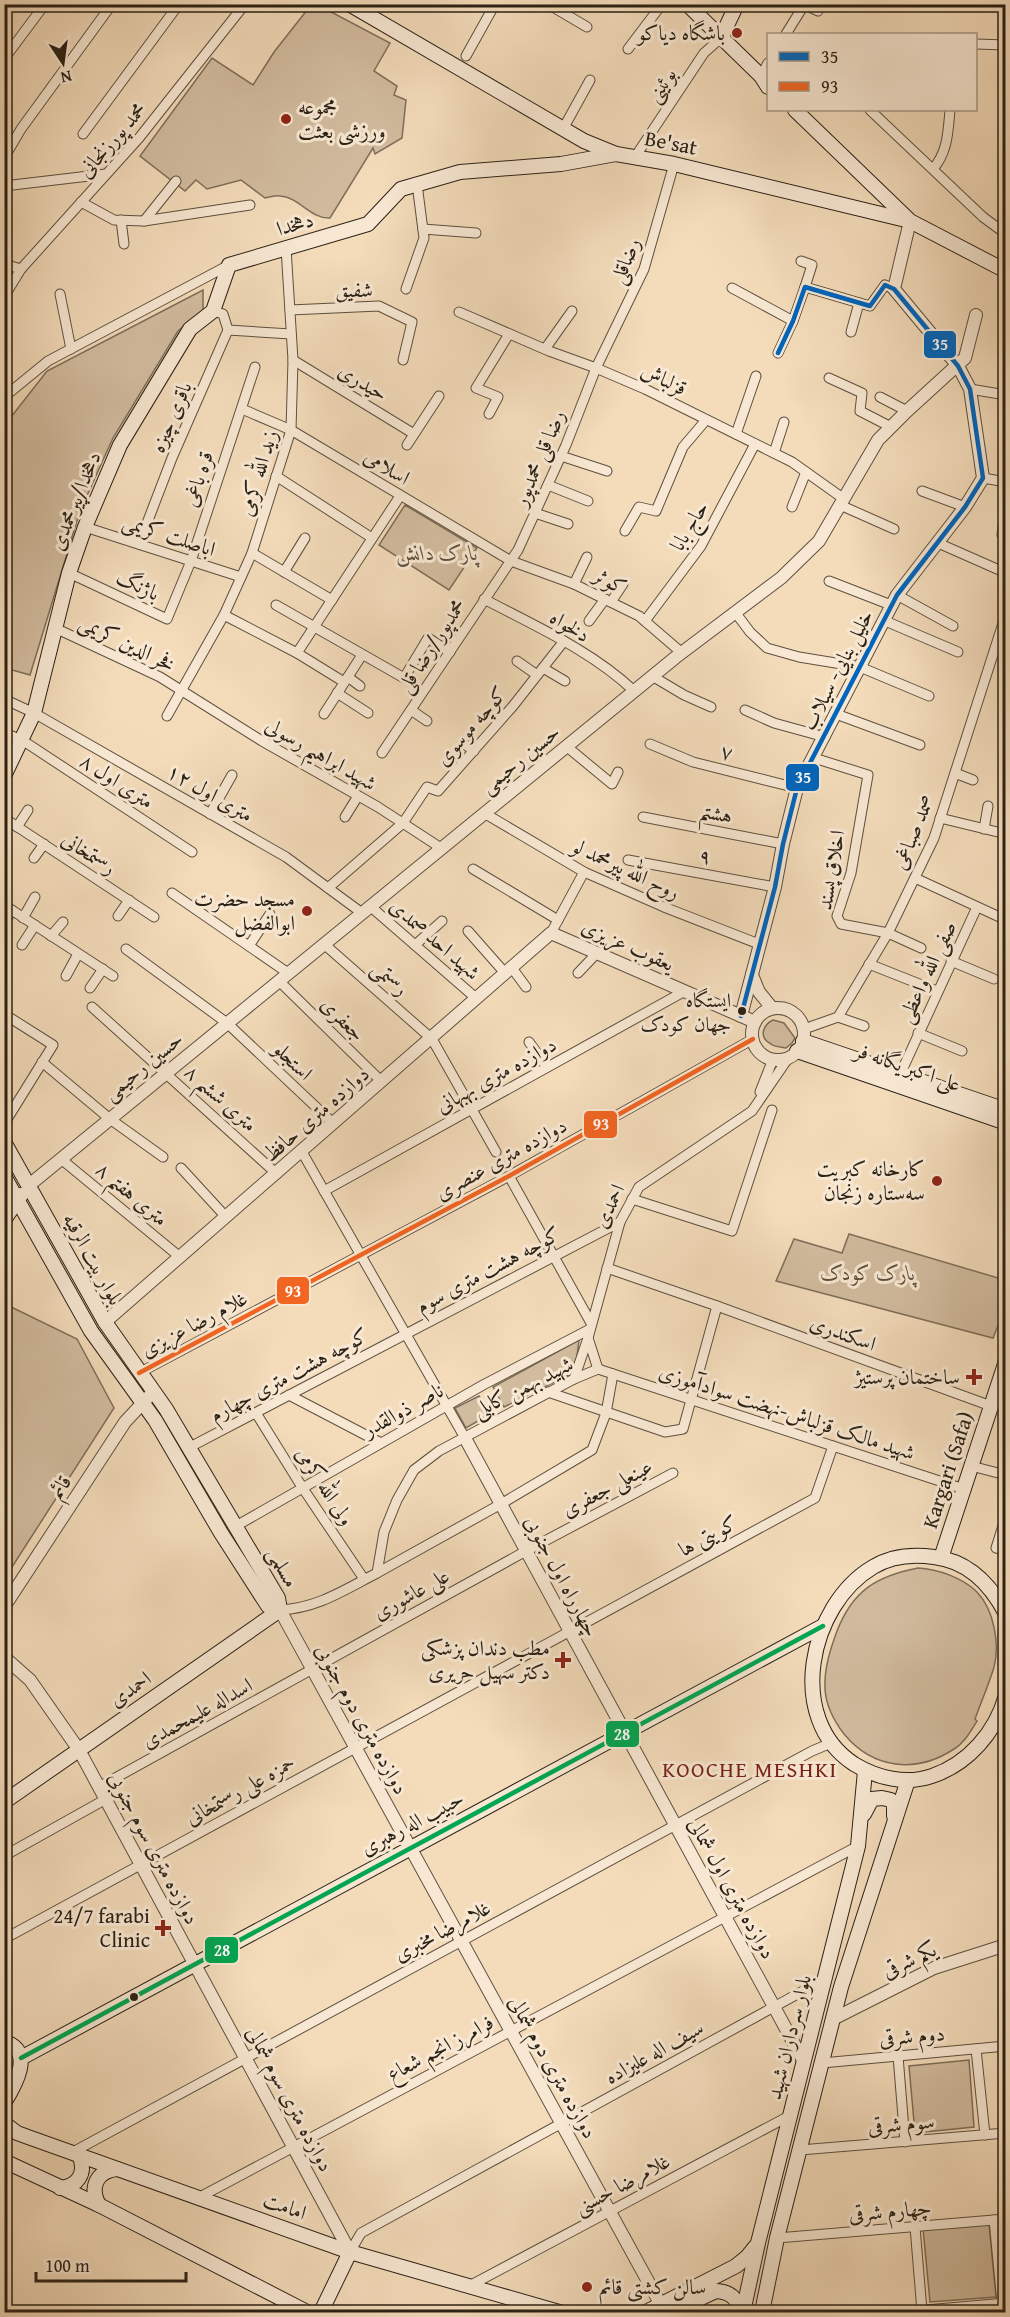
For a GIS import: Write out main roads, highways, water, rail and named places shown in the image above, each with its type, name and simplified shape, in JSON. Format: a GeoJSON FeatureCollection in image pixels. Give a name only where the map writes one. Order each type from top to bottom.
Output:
{"type":"FeatureCollection","features":[{"type":"Feature","properties":{"kind":"main road","name":"Be'sat"},"geometry":{"type":"LineString","coordinates":[[350,4],[584,141],[616,153],[674,164],[910,221],[1005,271]]}},
{"type":"Feature","properties":{"kind":"main road"},"geometry":{"type":"LineString","coordinates":[[687,4],[701,10],[721,38],[765,82]]}},
{"type":"Feature","properties":{"kind":"main road"},"geometry":{"type":"LineString","coordinates":[[721,38],[737,4]]}},
{"type":"Feature","properties":{"kind":"main road"},"geometry":{"type":"LineString","coordinates":[[796,111],[910,221]]}},
{"type":"Feature","properties":{"kind":"main road","name":"دهخدا"},"geometry":{"type":"LineString","coordinates":[[213,311],[229,265],[368,224],[401,189],[460,172],[561,164],[616,153]]}},
{"type":"Feature","properties":{"kind":"main road","name":"دهخدا/پیرمحمدی"},"geometry":{"type":"LineString","coordinates":[[4,776],[34,713],[69,573],[85,527],[120,445],[190,330],[213,311]]}},
{"type":"Feature","properties":{"kind":"main road","name":"علی اکبر یگانه فر"},"geometry":{"type":"LineString","coordinates":[[798,1045],[898,1080],[1005,1124]]}},
{"type":"Feature","properties":{"kind":"main road","name":"علی اکبر یگانه فر"},"geometry":{"type":"LineString","coordinates":[[898,1080],[1005,1110]]}},
{"type":"Feature","properties":{"kind":"main road","name":"بلوار بیت الرقیه"},"geometry":{"type":"LineString","coordinates":[[4,1142],[105,1322],[153,1392]]}},
{"type":"Feature","properties":{"kind":"main road","name":"بلوار بیت الرقیه"},"geometry":{"type":"LineString","coordinates":[[4,1176],[92,1331],[143,1404]]}},
{"type":"Feature","properties":{"kind":"main road"},"geometry":{"type":"LineString","coordinates":[[4,1220],[28,1186]]}},
{"type":"Feature","properties":{"kind":"main road","name":"Kargari (Safa)"},"geometry":{"type":"LineString","coordinates":[[941,1558],[1005,1366]]}},
{"type":"Feature","properties":{"kind":"main road","name":"مسلمی"},"geometry":{"type":"LineString","coordinates":[[143,1404],[268,1606],[280,1610],[278,1598],[190,1447],[153,1392]]}},
{"type":"Feature","properties":{"kind":"main road"},"geometry":{"type":"LineString","coordinates":[[1005,1614],[997,1597],[982,1579],[963,1566],[941,1558],[918,1555],[896,1558],[874,1566],[855,1579],[840,1597],[823,1626],[813,1658],[812,1691],[820,1724],[831,1743],[846,1759],[886,1778],[908,1780],[930,1777],[950,1769],[969,1756],[989,1731],[1005,1695]]}},
{"type":"Feature","properties":{"kind":"main road","name":"احمدی"},"geometry":{"type":"LineString","coordinates":[[4,1802],[280,1610]]}},
{"type":"Feature","properties":{"kind":"main road","name":"حبیب اله رهبری"},"geometry":{"type":"LineString","coordinates":[[21,2058],[823,1626]]}},
{"type":"Feature","properties":{"kind":"main road"},"geometry":{"type":"LineString","coordinates":[[989,1731],[1005,1723]]}},
{"type":"Feature","properties":{"kind":"main road","name":"بلوار سرداران شهید"},"geometry":{"type":"LineString","coordinates":[[741,2313],[858,1846],[865,1770]]}},
{"type":"Feature","properties":{"kind":"main road","name":"بلوار سرداران شهید"},"geometry":{"type":"LineString","coordinates":[[762,2313],[777,2238],[833,2019],[908,1780]]}},
{"type":"Feature","properties":{"kind":"main road"},"geometry":{"type":"LineString","coordinates":[[861,1818],[872,1799],[882,1798],[891,1800],[894,1805],[894,1824]]}},
{"type":"Feature","properties":{"kind":"main road"},"geometry":{"type":"LineString","coordinates":[[4,2103],[19,2076],[21,2058],[6,2040]]}},
{"type":"Feature","properties":{"kind":"main road","name":"امامت"},"geometry":{"type":"LineString","coordinates":[[4,2122],[17,2133],[75,2155],[350,2252],[471,2285],[559,2313]]}},
{"type":"Feature","properties":{"kind":"main road"},"geometry":{"type":"LineString","coordinates":[[60,2188],[69,2187],[77,2182],[81,2174],[83,2165],[75,2155]]}},
{"type":"Feature","properties":{"kind":"main road"},"geometry":{"type":"LineString","coordinates":[[4,2162],[99,2205],[307,2313]]}},
{"type":"Feature","properties":{"kind":"main road"},"geometry":{"type":"LineString","coordinates":[[99,2205],[94,2197],[93,2189],[96,2180],[101,2174],[117,2169]]}},
{"type":"Feature","properties":{"kind":"main road"},"geometry":{"type":"LineString","coordinates":[[666,2310],[736,2266],[758,2243]]}},
{"type":"Feature","properties":{"kind":"main road"},"geometry":{"type":"LineString","coordinates":[[321,2313],[350,2252]]}},
{"type":"Feature","properties":{"kind":"main road"},"geometry":{"type":"LineString","coordinates":[[646,2313],[666,2310],[716,2291],[723,2291],[734,2297],[741,2313]]}},
{"type":"Feature","properties":{"kind":"place","name":"باشگاه دیاکو"},"geometry":{"type":"Point","coordinates":[737,33]}},
{"type":"Feature","properties":{"kind":"place","name":"مجموعه ورزشی بعثت"},"geometry":{"type":"Point","coordinates":[286,119]}},
{"type":"Feature","properties":{"kind":"place","name":"مسجد حضرت ابوالفضل"},"geometry":{"type":"Point","coordinates":[307,911]}},
{"type":"Feature","properties":{"kind":"place","name":"ایستگاه جهان کودک"},"geometry":{"type":"Point","coordinates":[742,1011]}},
{"type":"Feature","properties":{"kind":"place","name":"کارخانه کبریت سه‌ستاره زنجان"},"geometry":{"type":"Point","coordinates":[937,1181]}},
{"type":"Feature","properties":{"kind":"place","name":"ساختمان پرستیژ"},"geometry":{"type":"Point","coordinates":[974,1377]}},
{"type":"Feature","properties":{"kind":"place","name":"مطب دندان پزشکی دکتر سهیل حریری"},"geometry":{"type":"Point","coordinates":[563,1660]}},
{"type":"Feature","properties":{"kind":"place","name":"24/7 farabi Clinic"},"geometry":{"type":"Point","coordinates":[163,1928]}},
{"type":"Feature","properties":{"kind":"place","name":"سالن کشتی قائم"},"geometry":{"type":"Point","coordinates":[587,2287]}},
{"type":"Feature","properties":{"kind":"district","name":"KOOCHE MESHKI"},"geometry":{"type":"Point","coordinates":[750,1769]}},
{"type":"Feature","properties":{"kind":"park label","name":"پارک دانش"},"geometry":{"type":"Point","coordinates":[437,553]}},
{"type":"Feature","properties":{"kind":"park label","name":"پارک کودک"},"geometry":{"type":"Point","coordinates":[868,1273]}}]}
